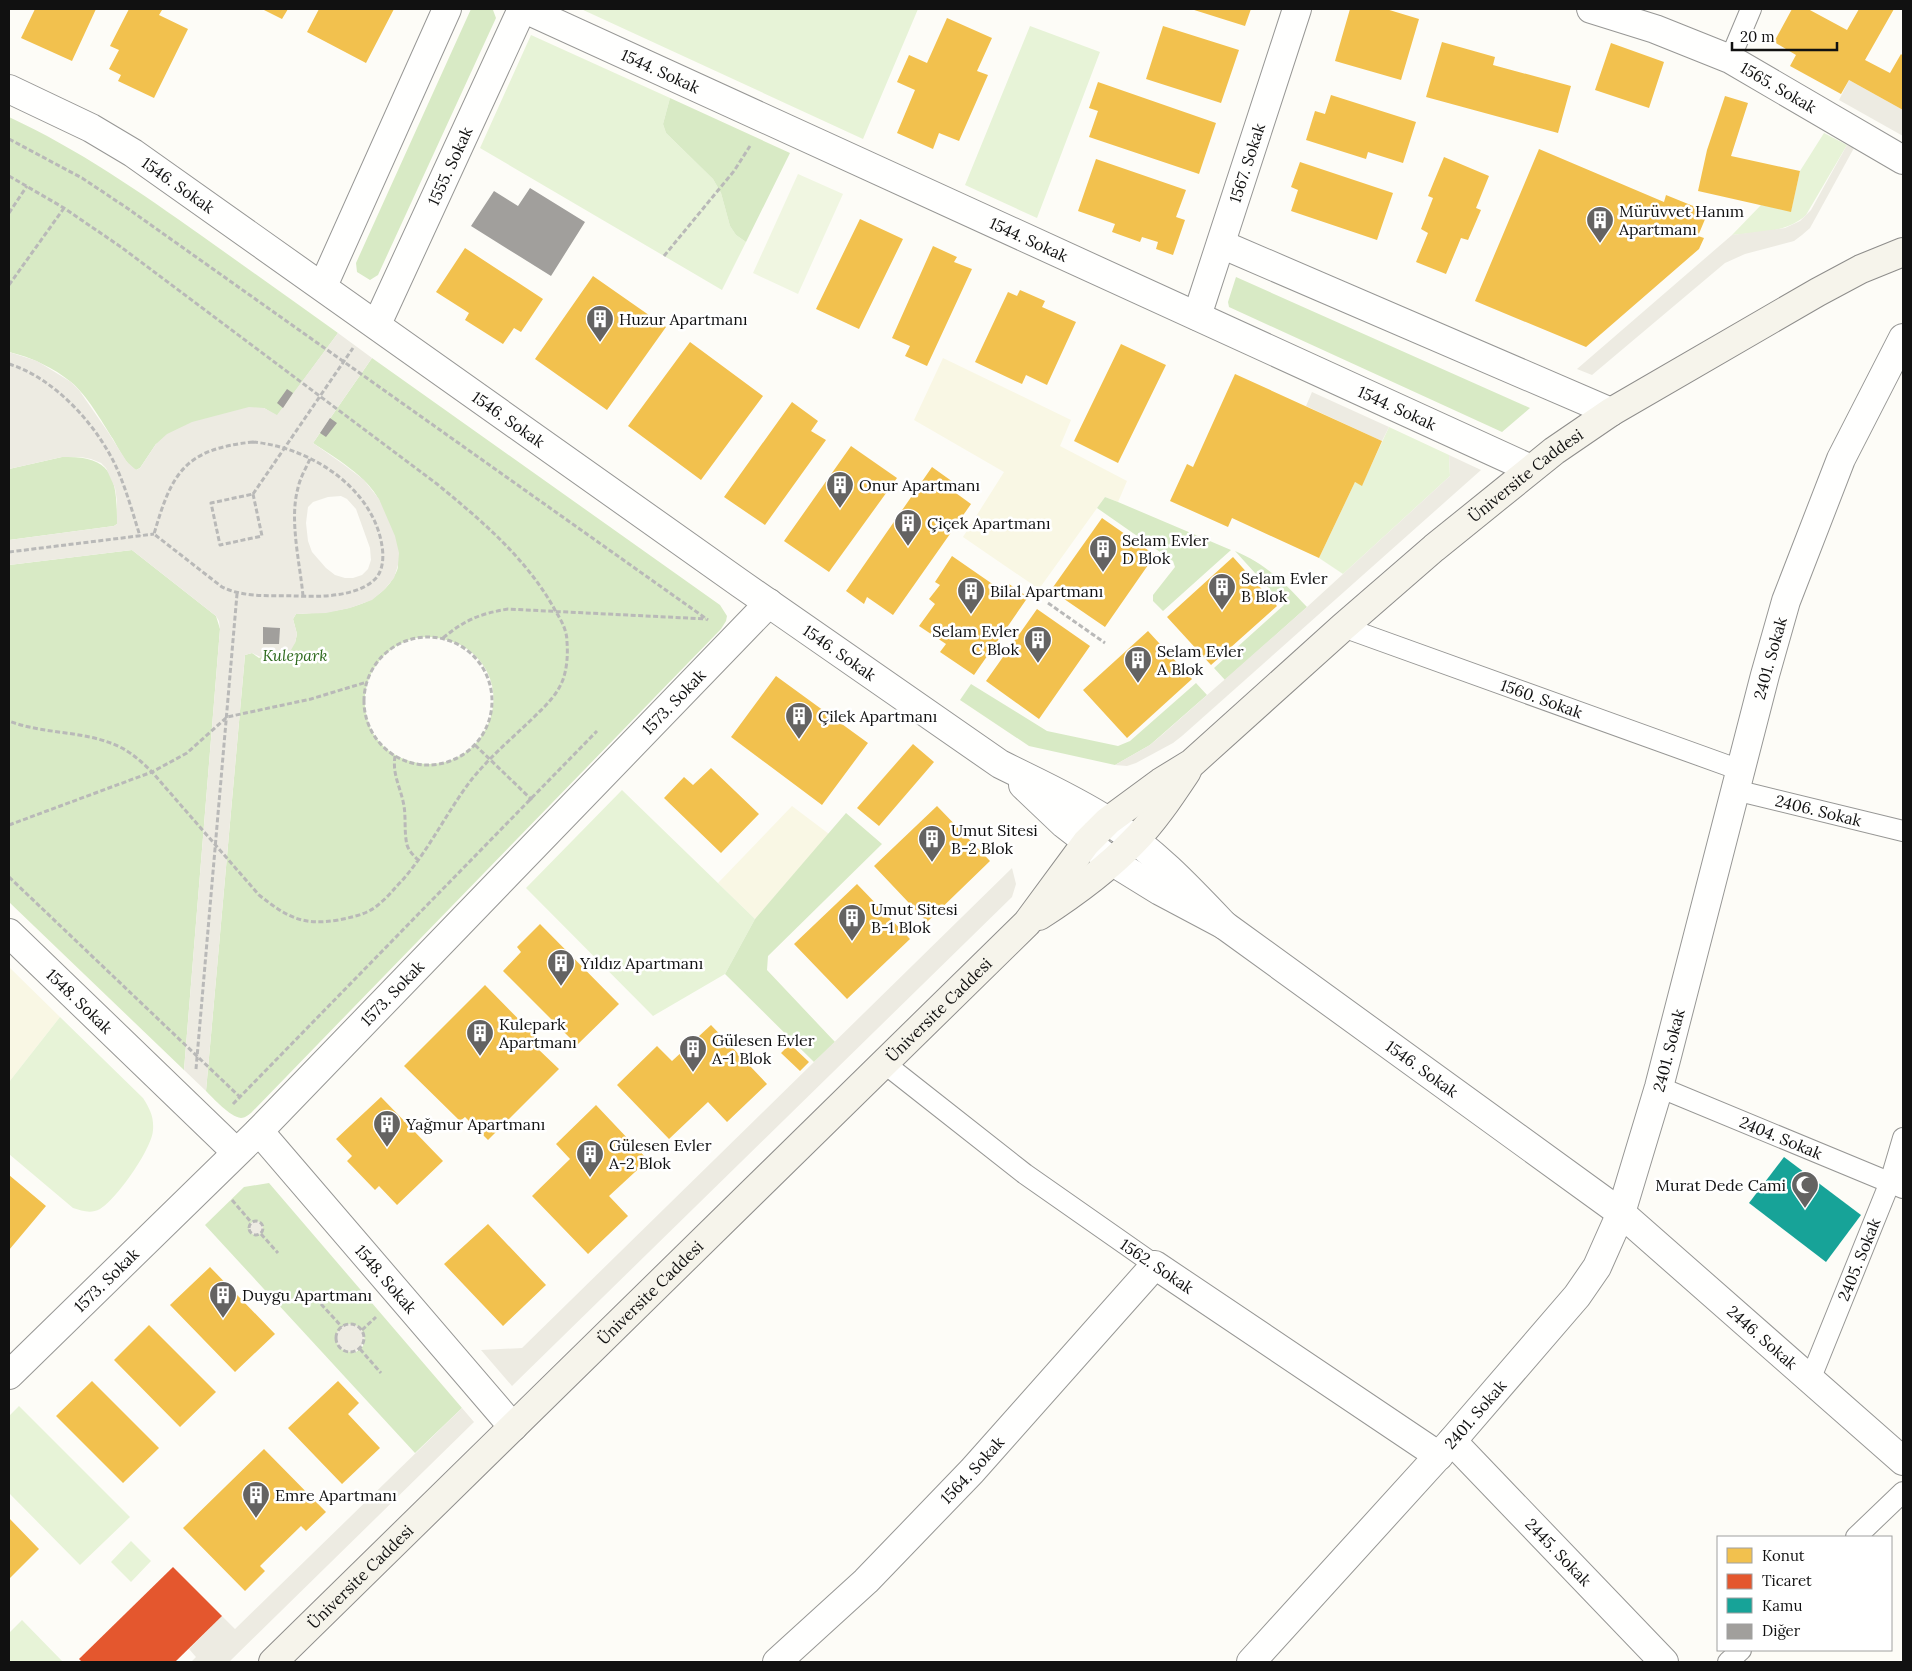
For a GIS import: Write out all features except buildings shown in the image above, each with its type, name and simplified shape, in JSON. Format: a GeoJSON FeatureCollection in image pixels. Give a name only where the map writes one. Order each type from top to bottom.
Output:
{"type":"FeatureCollection","features":[{"type":"Feature","properties":{"kind":"main road","name":"Üniversite Caddesi"},"geometry":{"type":"LineString","coordinates":[[273,1662],[1027,923],[1086,842],[1108,821],[1154,787],[1192,763],[1434,548],[1532,468],[1611,412],[1818,292],[1861,269],[1903,252]]}},
{"type":"Feature","properties":{"kind":"main road","name":"Üniversite Caddesi"},"geometry":{"type":"LineString","coordinates":[[1027,923],[1077,891],[1113,862],[1135,840],[1171,796],[1192,763]]}},
{"type":"Feature","properties":{"kind":"street"},"geometry":{"type":"LineString","coordinates":[[323,286],[447,9]]}},
{"type":"Feature","properties":{"kind":"street","name":"1544. Sokak"},"geometry":{"type":"LineString","coordinates":[[524,9],[1532,468]]}},
{"type":"Feature","properties":{"kind":"street","name":"1555. Sokak"},"geometry":{"type":"LineString","coordinates":[[376,324],[524,9]]}},
{"type":"Feature","properties":{"kind":"street","name":"1567. Sokak"},"geometry":{"type":"LineString","coordinates":[[1197,316],[1297,9]]}},
{"type":"Feature","properties":{"kind":"street","name":"1565. Sokak"},"geometry":{"type":"LineString","coordinates":[[1591,9],[1655,28],[1730,59],[1903,160]]}},
{"type":"Feature","properties":{"kind":"street","name":"1546. Sokak"},"geometry":{"type":"LineString","coordinates":[[9,89],[90,128],[133,153],[741,584],[1000,764],[1064,824],[1113,862],[1160,891],[1224,924],[1621,1213]]}},
{"type":"Feature","properties":{"kind":"street"},"geometry":{"type":"LineString","coordinates":[[1221,244],[1611,412]]}},
{"type":"Feature","properties":{"kind":"street","name":"2401. Sokak"},"geometry":{"type":"LineString","coordinates":[[1251,1662],[1446,1449],[1577,1296],[1597,1267],[1621,1213],[1659,1087],[1786,602],[1841,459],[1903,338]]}},
{"type":"Feature","properties":{"kind":"street","name":"1573. Sokak"},"geometry":{"type":"LineString","coordinates":[[9,1375],[263,1127],[769,603]]}},
{"type":"Feature","properties":{"kind":"street","name":"1546. Sokak"},"geometry":{"type":"LineString","coordinates":[[1000,764],[1045,786],[1108,821],[1135,840],[1177,875],[1224,924]]}},
{"type":"Feature","properties":{"kind":"street","name":"1548. Sokak"},"geometry":{"type":"LineString","coordinates":[[9,932],[236,1152]]}},
{"type":"Feature","properties":{"kind":"street","name":"1548. Sokak"},"geometry":{"type":"LineString","coordinates":[[263,1127],[513,1427]]}},
{"type":"Feature","properties":{"kind":"street","name":"2446. Sokak"},"geometry":{"type":"LineString","coordinates":[[1621,1213],[1903,1461]]}},
{"type":"Feature","properties":{"kind":"street","name":"1562. Sokak"},"geometry":{"type":"LineString","coordinates":[[1155,1266],[1446,1449]]}},
{"type":"Feature","properties":{"kind":"street","name":"1564. Sokak"},"geometry":{"type":"LineString","coordinates":[[777,1662],[866,1581],[972,1471],[1155,1266]]}},
{"type":"Feature","properties":{"kind":"street","name":"2445. Sokak"},"geometry":{"type":"LineString","coordinates":[[1446,1449],[1664,1662]]}},
{"type":"Feature","properties":{"kind":"lane"},"geometry":{"type":"LineString","coordinates":[[1730,59],[1751,9]]}},
{"type":"Feature","properties":{"kind":"lane","name":"1560. Sokak"},"geometry":{"type":"LineString","coordinates":[[1343,627],[1738,780]]}},
{"type":"Feature","properties":{"kind":"lane","name":"2406. Sokak"},"geometry":{"type":"LineString","coordinates":[[1738,780],[1903,831]]}},
{"type":"Feature","properties":{"kind":"lane","name":"1562. Sokak"},"geometry":{"type":"LineString","coordinates":[[884,1062],[1025,1174],[1155,1266]]}},
{"type":"Feature","properties":{"kind":"lane","name":"2404. Sokak"},"geometry":{"type":"LineString","coordinates":[[1659,1087],[1896,1185]]}},
{"type":"Feature","properties":{"kind":"lane","name":"2405. Sokak"},"geometry":{"type":"LineString","coordinates":[[1810,1380],[1896,1185],[1903,1138]]}},
{"type":"Feature","properties":{"kind":"lane"},"geometry":{"type":"LineString","coordinates":[[1857,1536],[1903,1492]]}},
{"type":"Feature","properties":{"kind":"lane"},"geometry":{"type":"LineString","coordinates":[[1728,1662],[1740,1651]]}},
{"type":"Feature","properties":{"kind":"path"},"geometry":{"type":"LineString","coordinates":[[9,139],[82,178],[734,638]]}},
{"type":"Feature","properties":{"kind":"path"},"geometry":{"type":"LineString","coordinates":[[664,256],[734,171],[751,144]]}},
{"type":"Feature","properties":{"kind":"path"},"geometry":{"type":"LineString","coordinates":[[9,176],[64,208],[120,247],[321,396],[473,513],[518,556],[548,596],[563,624],[567,640],[566,670],[555,695],[473,779],[418,860],[386,898],[368,912],[351,918],[310,922],[295,919],[278,910],[260,895],[152,772],[136,757],[122,748],[86,736],[21,726],[9,721]]}},
{"type":"Feature","properties":{"kind":"path"},"geometry":{"type":"LineString","coordinates":[[9,213],[27,186]]}},
{"type":"Feature","properties":{"kind":"path"},"geometry":{"type":"LineString","coordinates":[[9,285],[64,208]]}},
{"type":"Feature","properties":{"kind":"path"},"geometry":{"type":"LineString","coordinates":[[253,494],[262,536],[220,545],[211,503],[253,494],[355,345]]}},
{"type":"Feature","properties":{"kind":"path"},"geometry":{"type":"LineString","coordinates":[[9,364],[38,376],[53,387],[87,422],[104,445],[117,469],[140,536]]}},
{"type":"Feature","properties":{"kind":"path"},"geometry":{"type":"LineString","coordinates":[[9,552],[154,534],[222,587],[238,594],[303,596],[329,595],[359,590],[373,582],[380,573],[382,563],[381,538],[376,523],[365,503],[354,490],[338,476],[310,459],[274,444],[253,442],[233,444],[196,458],[183,468],[174,481],[164,501],[154,534]]}},
{"type":"Feature","properties":{"kind":"path"},"geometry":{"type":"LineString","coordinates":[[303,596],[295,500],[298,485],[310,459]]}},
{"type":"Feature","properties":{"kind":"path"},"geometry":{"type":"LineString","coordinates":[[700,626],[741,584]]}},
{"type":"Feature","properties":{"kind":"path"},"geometry":{"type":"LineString","coordinates":[[238,594],[197,1056],[202,1118],[240,1097],[598,730]]}},
{"type":"Feature","properties":{"kind":"path"},"geometry":{"type":"LineString","coordinates":[[1048,603],[1105,643]]}},
{"type":"Feature","properties":{"kind":"path"},"geometry":{"type":"LineString","coordinates":[[443,639],[460,624],[471,618],[487,612],[508,609],[706,619]]}},
{"type":"Feature","properties":{"kind":"path"},"geometry":{"type":"LineString","coordinates":[[431,637],[443,639],[452,641],[470,651],[484,667],[492,687],[493,708],[487,728],[475,745],[458,758],[437,765],[416,764],[395,756],[379,742],[368,724],[364,703],[367,682],[376,663],[391,648],[410,639],[431,637]]}},
{"type":"Feature","properties":{"kind":"path"},"geometry":{"type":"LineString","coordinates":[[9,825],[152,772],[187,753],[227,717],[311,699],[367,682]]}},
{"type":"Feature","properties":{"kind":"path"},"geometry":{"type":"LineString","coordinates":[[475,745],[556,824]]}},
{"type":"Feature","properties":{"kind":"path"},"geometry":{"type":"LineString","coordinates":[[395,756],[395,777],[404,806],[408,846],[418,860]]}},
{"type":"Feature","properties":{"kind":"path"},"geometry":{"type":"LineString","coordinates":[[9,877],[240,1097],[263,1127]]}},
{"type":"Feature","properties":{"kind":"path"},"geometry":{"type":"LineString","coordinates":[[231,1200],[251,1222]]}},
{"type":"Feature","properties":{"kind":"path"},"geometry":{"type":"LineString","coordinates":[[251,1222],[256,1220],[262,1223],[263,1230],[261,1234]]}},
{"type":"Feature","properties":{"kind":"path"},"geometry":{"type":"LineString","coordinates":[[251,1222],[250,1231],[254,1235],[261,1234]]}},
{"type":"Feature","properties":{"kind":"path"},"geometry":{"type":"LineString","coordinates":[[261,1234],[278,1253]]}},
{"type":"Feature","properties":{"kind":"path"},"geometry":{"type":"LineString","coordinates":[[322,1304],[342,1327]]}},
{"type":"Feature","properties":{"kind":"path"},"geometry":{"type":"LineString","coordinates":[[362,1330],[380,1313]]}},
{"type":"Feature","properties":{"kind":"path"},"geometry":{"type":"LineString","coordinates":[[354,1324],[362,1330],[365,1338],[360,1349],[354,1353],[344,1352],[336,1341],[336,1336],[342,1327],[354,1324]]}},
{"type":"Feature","properties":{"kind":"path"},"geometry":{"type":"LineString","coordinates":[[360,1349],[381,1373]]}},
{"type":"Feature","properties":{"kind":"shaded area"},"geometry":{"type":"Polygon","coordinates":[[[1849,80],[1903,110],[1903,136],[1839,100],[1849,80]]]}},
{"type":"Feature","properties":{"kind":"shaded area"},"geometry":{"type":"Polygon","coordinates":[[[1847,145],[1854,148],[1810,228],[1802,235],[1794,241],[1745,254],[1725,263],[1592,375],[1577,369],[1732,235],[1785,228],[1800,221],[1811,210],[1847,145]]]}},
{"type":"Feature","properties":{"kind":"shaded area"},"geometry":{"type":"Polygon","coordinates":[[[338,333],[372,358],[313,443],[364,480],[379,499],[395,536],[399,553],[398,565],[394,578],[372,600],[350,608],[326,613],[296,614],[293,619],[297,634],[295,643],[284,656],[267,660],[252,653],[245,655],[206,1091],[184,1070],[220,629],[219,621],[216,616],[132,550],[9,565],[9,540],[114,526],[117,524],[117,501],[115,488],[106,468],[101,463],[91,459],[62,457],[9,469],[9,352],[37,361],[71,382],[79,390],[127,462],[136,470],[140,468],[156,444],[167,434],[192,422],[249,407],[264,408],[277,415],[338,333]],[[341,496],[328,497],[313,502],[308,507],[306,523],[308,541],[312,552],[326,568],[335,575],[353,578],[362,575],[368,569],[371,560],[370,548],[356,509],[347,499],[341,496]],[[263,627],[263,643],[279,644],[279,628],[263,627]]]}},
{"type":"Feature","properties":{"kind":"shaded area"},"geometry":{"type":"Polygon","coordinates":[[[943,358],[1071,420],[1060,446],[1127,481],[1118,502],[1105,497],[1039,589],[963,537],[1004,472],[914,420],[943,358]]]}},
{"type":"Feature","properties":{"kind":"shaded area"},"geometry":{"type":"Polygon","coordinates":[[[1312,392],[1389,427],[1382,441],[1306,406],[1312,392]]]}},
{"type":"Feature","properties":{"kind":"shaded area"},"geometry":{"type":"Polygon","coordinates":[[[1449,455],[1481,470],[1182,736],[1136,763],[1127,766],[1115,765],[1150,745],[1163,734],[1307,607],[1450,476],[1449,455]]]}},
{"type":"Feature","properties":{"kind":"shaded area"},"geometry":{"type":"Polygon","coordinates":[[[792,806],[829,834],[755,919],[718,883],[792,806]]]}},
{"type":"Feature","properties":{"kind":"shaded area"},"geometry":{"type":"Polygon","coordinates":[[[1012,868],[1016,884],[1012,897],[512,1386],[481,1350],[522,1348],[1012,868]]]}},
{"type":"Feature","properties":{"kind":"shaded area"},"geometry":{"type":"Polygon","coordinates":[[[9,967],[60,1017],[9,1082],[9,967]]]}},
{"type":"Feature","properties":{"kind":"shaded area"},"geometry":{"type":"Polygon","coordinates":[[[253,1221],[259,1221],[263,1228],[259,1235],[253,1235],[249,1231],[249,1225],[253,1221]]]}},
{"type":"Feature","properties":{"kind":"shaded area"},"geometry":{"type":"Polygon","coordinates":[[[350,1324],[360,1328],[364,1338],[360,1348],[350,1352],[340,1348],[336,1338],[340,1328],[350,1324]]]}},
{"type":"Feature","properties":{"kind":"shaded area"},"geometry":{"type":"Polygon","coordinates":[[[462,1408],[474,1422],[229,1662],[191,1662],[196,1657],[189,1649],[222,1616],[235,1629],[462,1408]]]}},
{"type":"Feature","properties":{"kind":"green space"},"geometry":{"type":"Polygon","coordinates":[[[471,9],[491,9],[496,18],[378,275],[370,280],[357,272],[356,263],[471,9]]]}},
{"type":"Feature","properties":{"kind":"green space"},"geometry":{"type":"Polygon","coordinates":[[[581,9],[918,9],[863,139],[581,9]]]}},
{"type":"Feature","properties":{"kind":"green space"},"geometry":{"type":"Polygon","coordinates":[[[1030,26],[1100,52],[1037,218],[965,185],[1030,26]]]}},
{"type":"Feature","properties":{"kind":"green space"},"geometry":{"type":"Polygon","coordinates":[[[531,35],[670,98],[663,124],[666,133],[713,179],[721,193],[730,226],[736,235],[746,242],[722,290],[480,148],[531,35]]]}},
{"type":"Feature","properties":{"kind":"green space"},"geometry":{"type":"Polygon","coordinates":[[[670,98],[790,153],[746,242],[736,235],[730,226],[721,193],[713,179],[666,133],[663,124],[670,98]]]}},
{"type":"Feature","properties":{"kind":"green space"},"geometry":{"type":"Polygon","coordinates":[[[9,117],[60,143],[132,187],[338,333],[277,416],[264,408],[156,444],[140,468],[136,470],[125,460],[94,409],[77,387],[50,368],[26,357],[9,352],[9,117]]]}},
{"type":"Feature","properties":{"kind":"green space"},"geometry":{"type":"Polygon","coordinates":[[[1824,133],[1847,145],[1806,215],[1798,221],[1781,228],[1732,235],[1761,205],[1791,211],[1800,171],[1824,133]]]}},
{"type":"Feature","properties":{"kind":"green space"},"geometry":{"type":"Polygon","coordinates":[[[798,174],[843,194],[798,294],[753,273],[798,174]]]}},
{"type":"Feature","properties":{"kind":"green space"},"geometry":{"type":"Polygon","coordinates":[[[1236,277],[1530,408],[1502,432],[1229,307],[1228,302],[1236,277]]]}},
{"type":"Feature","properties":{"kind":"green space","name":"Kulepark"},"geometry":{"type":"Polygon","coordinates":[[[372,358],[720,605],[727,616],[721,629],[251,1113],[241,1118],[227,1111],[206,1091],[245,655],[252,653],[259,658],[295,643],[297,634],[293,619],[296,614],[335,611],[360,605],[371,599],[390,583],[398,566],[382,509],[374,492],[350,468],[313,443],[372,358]],[[431,637],[412,639],[387,653],[378,662],[372,673],[367,684],[365,697],[368,722],[377,740],[392,753],[404,759],[429,764],[451,760],[470,749],[484,732],[492,713],[493,691],[486,670],[470,651],[452,641],[431,637]]]}},
{"type":"Feature","properties":{"kind":"green space"},"geometry":{"type":"Polygon","coordinates":[[[1389,427],[1449,455],[1450,476],[1343,574],[1319,558],[1355,482],[1362,485],[1389,427]]]}},
{"type":"Feature","properties":{"kind":"green space"},"geometry":{"type":"Polygon","coordinates":[[[62,457],[79,457],[93,460],[102,465],[109,473],[116,494],[117,524],[114,526],[9,540],[9,469],[62,457]]]}},
{"type":"Feature","properties":{"kind":"green space"},"geometry":{"type":"Polygon","coordinates":[[[1105,497],[1231,550],[1163,611],[1153,601],[1153,595],[1175,567],[1173,561],[1097,508],[1105,497]]]}},
{"type":"Feature","properties":{"kind":"green space"},"geometry":{"type":"Polygon","coordinates":[[[132,550],[216,616],[220,629],[184,1070],[9,902],[9,565],[132,550]]]}},
{"type":"Feature","properties":{"kind":"green space"},"geometry":{"type":"Polygon","coordinates":[[[1235,551],[1266,568],[1307,607],[1225,680],[1214,668],[1284,605],[1235,551]]]}},
{"type":"Feature","properties":{"kind":"green space"},"geometry":{"type":"Polygon","coordinates":[[[1196,683],[1207,695],[1150,745],[1115,765],[1029,746],[960,700],[971,684],[1047,731],[1118,746],[1130,741],[1196,683]]]}},
{"type":"Feature","properties":{"kind":"green space"},"geometry":{"type":"Polygon","coordinates":[[[622,790],[755,919],[725,974],[653,1016],[526,888],[622,790]]]}},
{"type":"Feature","properties":{"kind":"green space"},"geometry":{"type":"Polygon","coordinates":[[[846,813],[882,844],[768,956],[767,970],[835,1042],[814,1062],[725,974],[755,919],[846,813]]]}},
{"type":"Feature","properties":{"kind":"green space"},"geometry":{"type":"Polygon","coordinates":[[[60,1017],[143,1098],[150,1110],[153,1121],[153,1130],[147,1149],[124,1185],[107,1204],[100,1209],[90,1212],[73,1208],[9,1154],[9,1082],[60,1017]]]}},
{"type":"Feature","properties":{"kind":"green space"},"geometry":{"type":"Polygon","coordinates":[[[269,1183],[462,1408],[415,1453],[205,1225],[244,1187],[269,1183]],[[354,1324],[345,1325],[336,1336],[354,1353],[364,1343],[363,1335],[354,1324]]]}},
{"type":"Feature","properties":{"kind":"green space"},"geometry":{"type":"Polygon","coordinates":[[[19,1406],[130,1517],[80,1565],[9,1493],[9,1416],[19,1406]]]}},
{"type":"Feature","properties":{"kind":"green space"},"geometry":{"type":"Polygon","coordinates":[[[131,1541],[151,1561],[131,1582],[111,1562],[131,1541]]]}},
{"type":"Feature","properties":{"kind":"green space"},"geometry":{"type":"Polygon","coordinates":[[[22,1620],[63,1662],[9,1662],[9,1633],[22,1620]]]}},
{"type":"Feature","properties":{"kind":"place","name":"Mürüvvet Hanım Apartmanı"},"geometry":{"type":"Point","coordinates":[1600,244]}},
{"type":"Feature","properties":{"kind":"place","name":"Huzur Apartmanı"},"geometry":{"type":"Point","coordinates":[600,343]}},
{"type":"Feature","properties":{"kind":"place","name":"Onur Apartmanı"},"geometry":{"type":"Point","coordinates":[840,509]}},
{"type":"Feature","properties":{"kind":"place","name":"Çiçek Apartmanı"},"geometry":{"type":"Point","coordinates":[908,547]}},
{"type":"Feature","properties":{"kind":"place","name":"Selam Evler D Blok"},"geometry":{"type":"Point","coordinates":[1103,573]}},
{"type":"Feature","properties":{"kind":"place","name":"Selam Evler B Blok"},"geometry":{"type":"Point","coordinates":[1222,611]}},
{"type":"Feature","properties":{"kind":"place","name":"Bilal Apartmanı"},"geometry":{"type":"Point","coordinates":[971,615]}},
{"type":"Feature","properties":{"kind":"place","name":"Selam Evler C Blok"},"geometry":{"type":"Point","coordinates":[1038,664]}},
{"type":"Feature","properties":{"kind":"place","name":"Selam Evler A Blok"},"geometry":{"type":"Point","coordinates":[1138,684]}},
{"type":"Feature","properties":{"kind":"place","name":"Çilek Apartmanı"},"geometry":{"type":"Point","coordinates":[799,740]}},
{"type":"Feature","properties":{"kind":"place","name":"Umut Sitesi B-2 Blok"},"geometry":{"type":"Point","coordinates":[932,863]}},
{"type":"Feature","properties":{"kind":"place","name":"Umut Sitesi B-1 Blok"},"geometry":{"type":"Point","coordinates":[852,942]}},
{"type":"Feature","properties":{"kind":"place","name":"Yıldız Apartmanı"},"geometry":{"type":"Point","coordinates":[561,987]}},
{"type":"Feature","properties":{"kind":"place","name":"Kulepark Apartmanı"},"geometry":{"type":"Point","coordinates":[480,1057]}},
{"type":"Feature","properties":{"kind":"place","name":"Gülesen Evler A-1 Blok"},"geometry":{"type":"Point","coordinates":[693,1073]}},
{"type":"Feature","properties":{"kind":"place","name":"Yağmur Apartmanı"},"geometry":{"type":"Point","coordinates":[387,1148]}},
{"type":"Feature","properties":{"kind":"place","name":"Gülesen Evler A-2 Blok"},"geometry":{"type":"Point","coordinates":[590,1178]}},
{"type":"Feature","properties":{"kind":"place","name":"Murat Dede Cami"},"geometry":{"type":"Point","coordinates":[1805,1209]}},
{"type":"Feature","properties":{"kind":"place","name":"Duygu Apartmanı"},"geometry":{"type":"Point","coordinates":[223,1319]}},
{"type":"Feature","properties":{"kind":"place","name":"Emre Apartmanı"},"geometry":{"type":"Point","coordinates":[256,1519]}}]}
